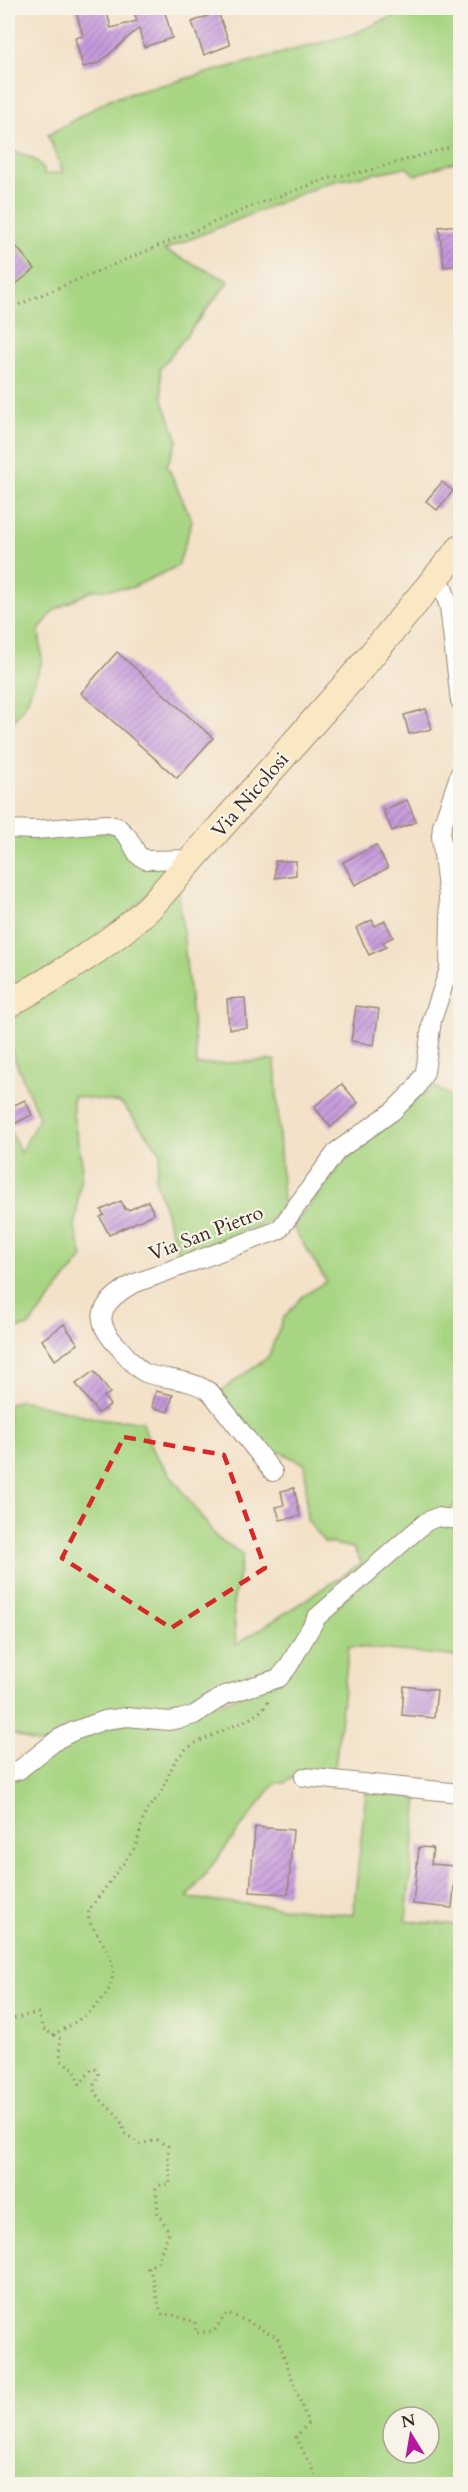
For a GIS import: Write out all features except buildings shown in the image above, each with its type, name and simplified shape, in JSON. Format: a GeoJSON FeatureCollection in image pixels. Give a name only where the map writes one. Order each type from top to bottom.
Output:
{"type":"FeatureCollection","features":[{"type":"Feature","properties":{"kind":"main road","name":"Via Nicolosi"},"geometry":{"type":"LineString","coordinates":[[8,1004],[89,957],[123,932],[194,859],[359,670],[460,549]]}},
{"type":"Feature","properties":{"kind":"street"},"geometry":{"type":"LineString","coordinates":[[439,574],[449,607],[460,701]]}},
{"type":"Feature","properties":{"kind":"street","name":"Via San Pietro"},"geometry":{"type":"LineString","coordinates":[[273,1472],[211,1392],[202,1386],[147,1374],[135,1366],[104,1329],[105,1307],[115,1294],[133,1284],[279,1230],[338,1151],[393,1111],[416,1088],[425,1072],[432,1020],[449,969],[450,916],[441,836],[442,826],[460,773]]}},
{"type":"Feature","properties":{"kind":"street"},"geometry":{"type":"LineString","coordinates":[[8,829],[35,830],[106,824],[118,827],[128,837],[138,855],[146,860],[194,859]]}},
{"type":"Feature","properties":{"kind":"street"},"geometry":{"type":"LineString","coordinates":[[8,1773],[19,1770],[58,1739],[105,1720],[127,1717],[169,1721],[180,1719],[194,1715],[225,1695],[279,1678],[288,1667],[317,1617],[333,1601],[426,1522],[437,1517],[460,1520]]}},
{"type":"Feature","properties":{"kind":"street"},"geometry":{"type":"LineString","coordinates":[[304,1777],[460,1793]]}},
{"type":"Feature","properties":{"kind":"path"},"geometry":{"type":"LineString","coordinates":[[8,309],[260,203],[330,178],[370,170],[460,144]]}},
{"type":"Feature","properties":{"kind":"path"},"geometry":{"type":"LineString","coordinates":[[53,2035],[88,2015],[106,1995],[113,1976],[111,1958],[90,1924],[87,1917],[89,1910],[136,1846],[148,1808],[159,1796],[175,1761],[194,1744],[253,1717],[269,1701],[272,1680]]}},
{"type":"Feature","properties":{"kind":"path"},"geometry":{"type":"LineString","coordinates":[[8,2020],[38,2013],[43,2029],[61,2039],[59,2051],[62,2061],[74,2069],[80,2084],[88,2072],[93,2068],[96,2069],[99,2077],[94,2085],[96,2097],[118,2115],[123,2123],[124,2133],[140,2144],[157,2140],[168,2146],[170,2184],[162,2184],[156,2188],[158,2213],[169,2232],[157,2262],[148,2268],[157,2291],[156,2303],[163,2315],[168,2313],[188,2321],[195,2321],[196,2333],[214,2331],[227,2313],[243,2318],[277,2337],[308,2423],[296,2437],[320,2484]]}},
{"type":"Feature","properties":{"kind":"highlighted area"},"geometry":{"type":"Polygon","coordinates":[[[124,1437],[224,1455],[265,1568],[171,1628],[62,1558],[124,1437]]]}},
{"type":"Feature","properties":{"kind":"green space"},"geometry":{"type":"Polygon","coordinates":[[[407,8],[458,8],[460,13],[460,160],[415,175],[406,167],[327,183],[164,250],[229,281],[160,369],[163,401],[178,440],[167,465],[192,521],[178,566],[131,588],[93,590],[54,610],[39,630],[42,662],[27,701],[8,730],[8,151],[19,153],[36,161],[45,175],[63,172],[48,135],[110,99],[353,34],[407,10],[407,8]]]}},
{"type":"Feature","properties":{"kind":"green space"},"geometry":{"type":"Polygon","coordinates":[[[117,832],[124,841],[177,865],[115,927],[8,994],[8,833],[117,832]]]}},
{"type":"Feature","properties":{"kind":"green space"},"geometry":{"type":"Polygon","coordinates":[[[178,886],[197,1065],[275,1060],[283,1204],[266,1223],[179,1255],[155,1178],[161,1152],[121,1103],[73,1096],[73,1116],[82,1163],[75,1229],[83,1257],[29,1326],[8,1331],[8,1126],[21,1153],[39,1117],[8,1043],[8,1015],[178,886]]]}},
{"type":"Feature","properties":{"kind":"green space"},"geometry":{"type":"Polygon","coordinates":[[[433,1086],[460,1101],[460,1500],[449,1511],[366,1570],[277,1674],[180,1714],[129,1712],[41,1745],[8,1732],[8,1405],[20,1400],[104,1420],[142,1421],[152,1450],[217,1538],[243,1554],[233,1603],[236,1645],[362,1563],[353,1548],[324,1542],[307,1520],[305,1464],[280,1452],[269,1451],[220,1392],[268,1357],[283,1319],[302,1297],[326,1281],[293,1227],[347,1158],[433,1086]]]}},
{"type":"Feature","properties":{"kind":"green space"},"geometry":{"type":"Polygon","coordinates":[[[433,1524],[460,1527],[460,1657],[349,1646],[334,1775],[305,1770],[284,1783],[275,1783],[187,1898],[353,1915],[366,1792],[418,1797],[406,1921],[460,1925],[460,2484],[8,2484],[8,1784],[23,1775],[58,1746],[87,1731],[221,1703],[281,1681],[321,1619],[433,1524]]]}}]}
